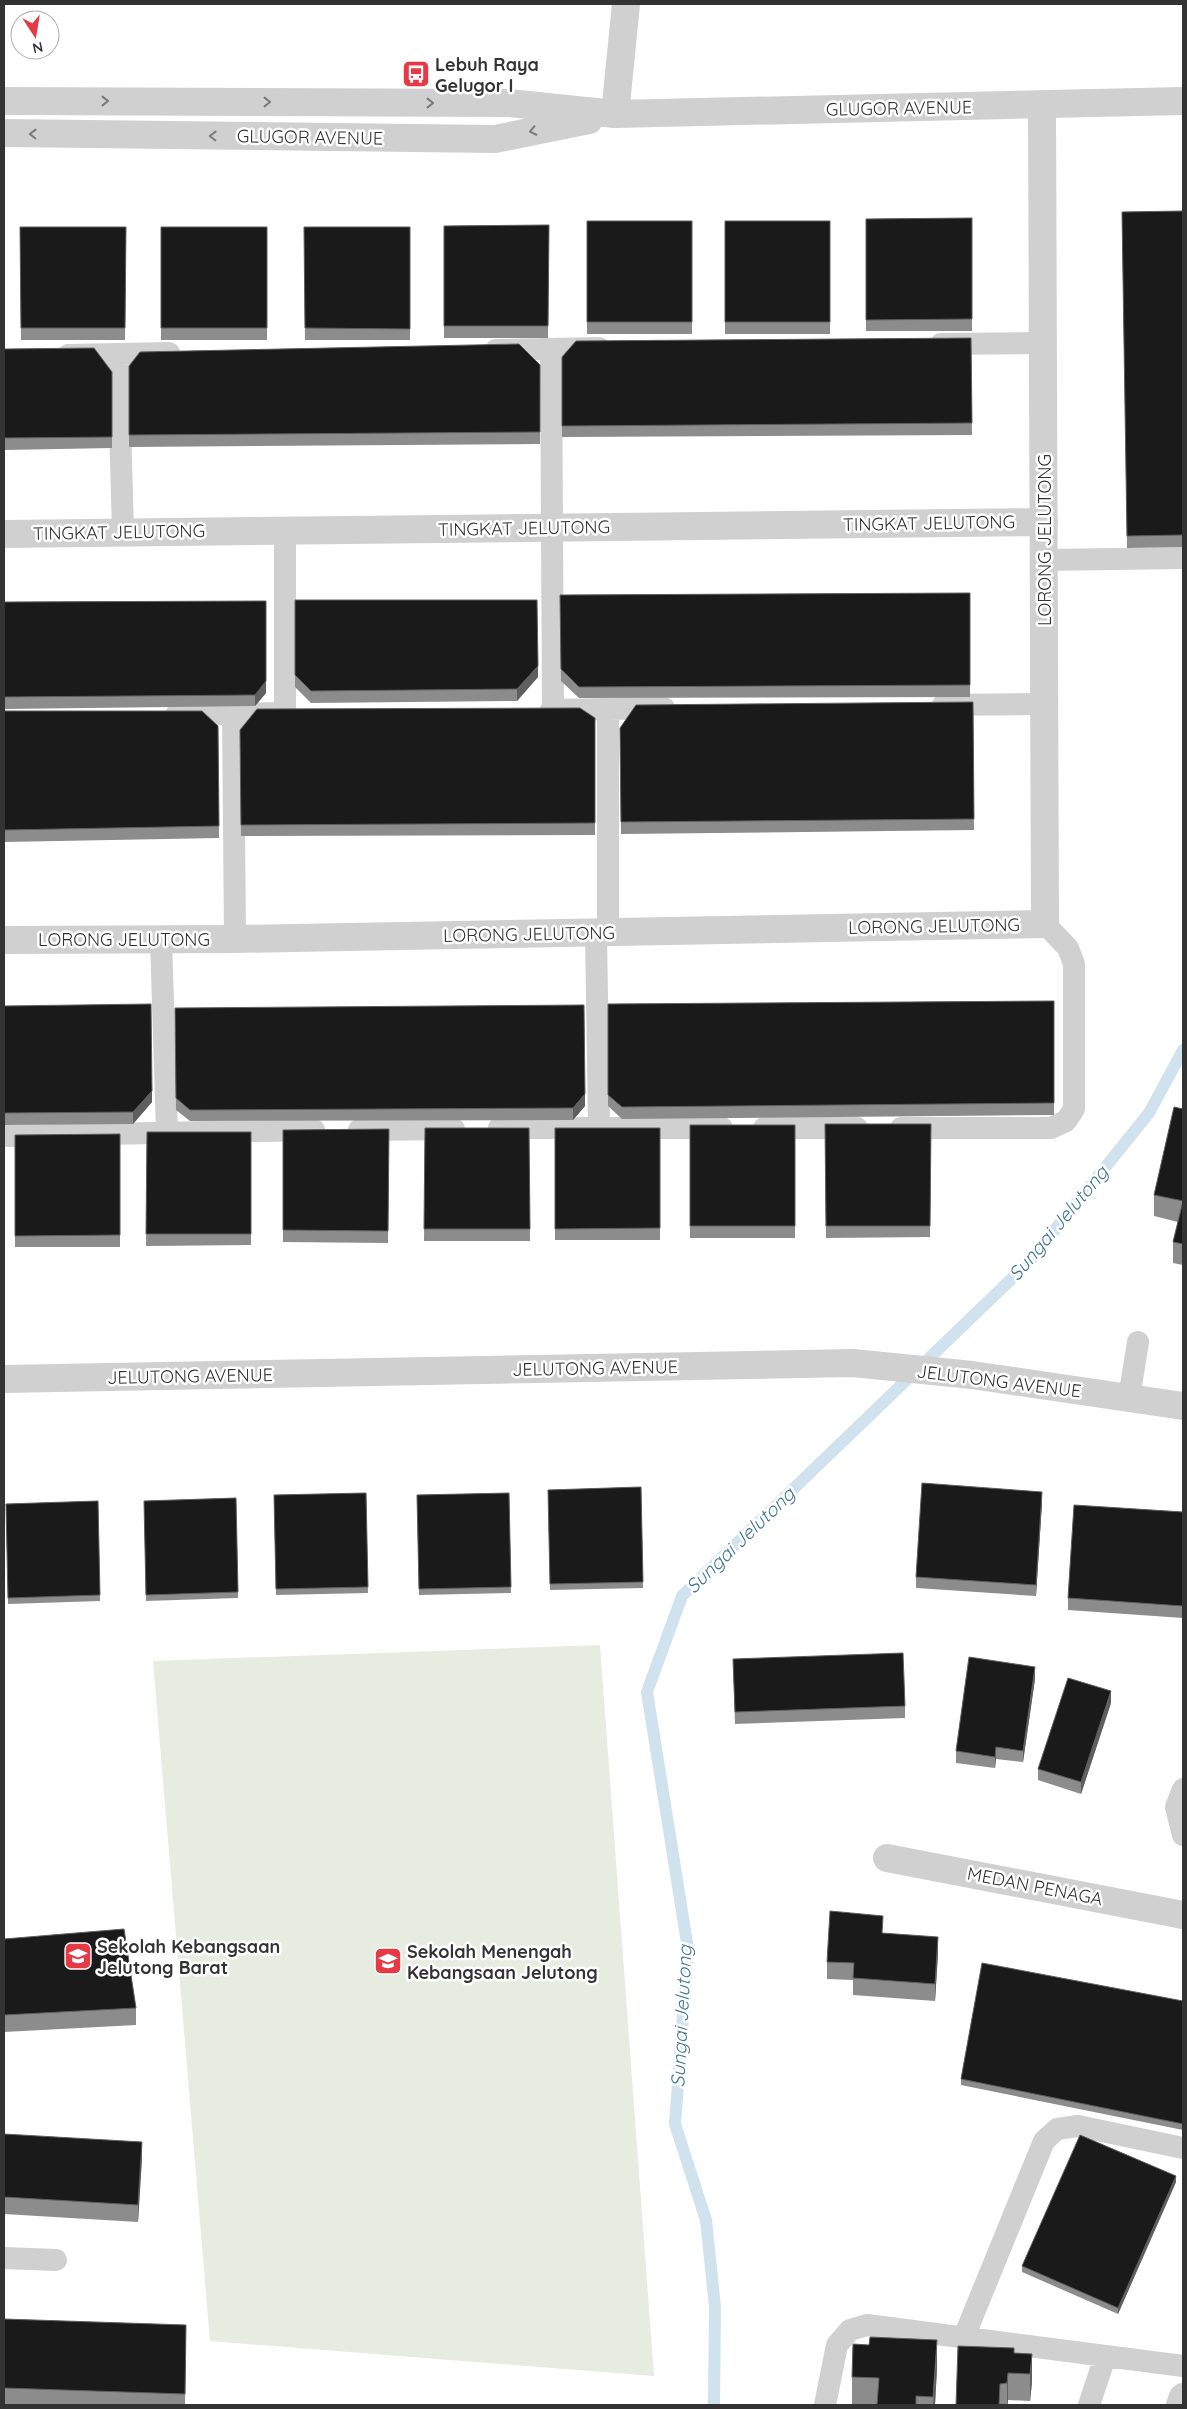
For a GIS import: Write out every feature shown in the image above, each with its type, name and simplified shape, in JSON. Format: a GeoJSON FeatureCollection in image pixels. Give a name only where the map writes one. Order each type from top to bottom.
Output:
{"type":"FeatureCollection","features":[{"type":"Feature","properties":{"kind":"street"},"geometry":{"type":"LineString","coordinates":[[615,114],[626,4]]}},
{"type":"Feature","properties":{"kind":"street","name":"GLUGOR AVENUE"},"geometry":{"type":"LineString","coordinates":[[4,101],[509,103],[615,114],[1183,101]]}},
{"type":"Feature","properties":{"kind":"street"},"geometry":{"type":"LineString","coordinates":[[71,134],[72,101]]}},
{"type":"Feature","properties":{"kind":"street","name":"LORONG JELUTONG"},"geometry":{"type":"LineString","coordinates":[[4,940],[235,939],[1045,924],[1042,104]]}},
{"type":"Feature","properties":{"kind":"street","name":"GLUGOR AVENUE"},"geometry":{"type":"LineString","coordinates":[[4,134],[495,139],[615,114]]}},
{"type":"Feature","properties":{"kind":"street","name":"TINGKAT JELUTONG"},"geometry":{"type":"LineString","coordinates":[[4,534],[1044,522]]}},
{"type":"Feature","properties":{"kind":"street","name":"JELUTONG AVENUE"},"geometry":{"type":"LineString","coordinates":[[4,1379],[853,1363],[972,1376],[1183,1406]]}},
{"type":"Feature","properties":{"kind":"street","name":"MEDAN PENAGA"},"geometry":{"type":"LineString","coordinates":[[887,1858],[1183,1914]]}},
{"type":"Feature","properties":{"kind":"street"},"geometry":{"type":"LineString","coordinates":[[1180,2405],[1183,2397]]}},
{"type":"Feature","properties":{"kind":"lane"},"geometry":{"type":"LineString","coordinates":[[916,344],[1044,342]]}},
{"type":"Feature","properties":{"kind":"lane"},"geometry":{"type":"LineString","coordinates":[[472,350],[620,348]]}},
{"type":"Feature","properties":{"kind":"lane"},"geometry":{"type":"LineString","coordinates":[[550,349],[553,527],[543,710],[687,708]]}},
{"type":"Feature","properties":{"kind":"lane"},"geometry":{"type":"LineString","coordinates":[[52,355],[187,353]]}},
{"type":"Feature","properties":{"kind":"lane"},"geometry":{"type":"LineString","coordinates":[[118,354],[123,532]]}},
{"type":"Feature","properties":{"kind":"lane"},"geometry":{"type":"LineString","coordinates":[[153,715],[295,713],[285,530]]}},
{"type":"Feature","properties":{"kind":"lane"},"geometry":{"type":"LineString","coordinates":[[1044,560],[1183,558]]}},
{"type":"Feature","properties":{"kind":"lane"},"geometry":{"type":"LineString","coordinates":[[925,705],[1044,704]]}},
{"type":"Feature","properties":{"kind":"lane"},"geometry":{"type":"LineString","coordinates":[[599,1127],[608,709]]}},
{"type":"Feature","properties":{"kind":"lane"},"geometry":{"type":"LineString","coordinates":[[233,715],[235,939]]}},
{"type":"Feature","properties":{"kind":"lane"},"geometry":{"type":"LineString","coordinates":[[4,1136],[167,1132],[599,1127],[1051,1128],[1066,1121],[1074,1110],[1074,964],[1068,948],[1045,924]]}},
{"type":"Feature","properties":{"kind":"lane"},"geometry":{"type":"LineString","coordinates":[[161,939],[167,1132]]}},
{"type":"Feature","properties":{"kind":"lane"},"geometry":{"type":"LineString","coordinates":[[1129,1398],[1138,1342]]}},
{"type":"Feature","properties":{"kind":"lane"},"geometry":{"type":"LineString","coordinates":[[1183,1789],[1176,1807],[1183,1835]]}},
{"type":"Feature","properties":{"kind":"lane"},"geometry":{"type":"LineString","coordinates":[[964,2337],[1044,2141],[1057,2129],[1078,2126],[1183,2148]]}},
{"type":"Feature","properties":{"kind":"lane"},"geometry":{"type":"LineString","coordinates":[[4,2258],[56,2260]]}},
{"type":"Feature","properties":{"kind":"lane"},"geometry":{"type":"LineString","coordinates":[[825,2405],[837,2344],[850,2330],[867,2325],[1183,2366]]}},
{"type":"Feature","properties":{"kind":"lane"},"geometry":{"type":"LineString","coordinates":[[1089,2405],[1105,2357]]}},
{"type":"Feature","properties":{"kind":"shaded area","name":"Sekolah Menengah Kebangsaan Jelutong"},"geometry":{"type":"Polygon","coordinates":[[[600,1645],[654,2376],[210,2341],[153,1661],[600,1645]]]}},
{"type":"Feature","properties":{"kind":"building"},"geometry":{"type":"Polygon","coordinates":[[[1183,211],[1183,535],[1127,536],[1122,212],[1183,211]]]}},
{"type":"Feature","properties":{"kind":"building"},"geometry":{"type":"Polygon","coordinates":[[[972,218],[972,319],[866,320],[866,219],[972,218]]]}},
{"type":"Feature","properties":{"kind":"building"},"geometry":{"type":"Polygon","coordinates":[[[587,221],[692,221],[692,322],[587,322],[587,221]]]}},
{"type":"Feature","properties":{"kind":"building"},"geometry":{"type":"Polygon","coordinates":[[[725,221],[830,221],[830,322],[725,322],[725,221]]]}},
{"type":"Feature","properties":{"kind":"building"},"geometry":{"type":"Polygon","coordinates":[[[549,225],[548,326],[444,326],[444,226],[549,225]]]}},
{"type":"Feature","properties":{"kind":"building"},"geometry":{"type":"Polygon","coordinates":[[[20,227],[126,227],[125,328],[21,328],[20,227]]]}},
{"type":"Feature","properties":{"kind":"building"},"geometry":{"type":"Polygon","coordinates":[[[161,227],[267,227],[267,328],[161,328],[161,227]]]}},
{"type":"Feature","properties":{"kind":"building"},"geometry":{"type":"Polygon","coordinates":[[[304,227],[410,227],[410,329],[305,328],[304,227]]]}},
{"type":"Feature","properties":{"kind":"building"},"geometry":{"type":"Polygon","coordinates":[[[971,338],[972,423],[562,426],[562,357],[576,341],[971,338]]]}},
{"type":"Feature","properties":{"kind":"building"},"geometry":{"type":"Polygon","coordinates":[[[519,344],[540,365],[540,432],[129,435],[129,366],[140,352],[519,344]]]}},
{"type":"Feature","properties":{"kind":"building"},"geometry":{"type":"Polygon","coordinates":[[[94,348],[112,372],[112,437],[4,438],[4,349],[94,348]]]}},
{"type":"Feature","properties":{"kind":"building"},"geometry":{"type":"Polygon","coordinates":[[[970,593],[970,685],[579,687],[561,669],[560,595],[970,593]]]}},
{"type":"Feature","properties":{"kind":"building"},"geometry":{"type":"Polygon","coordinates":[[[295,600],[537,600],[538,666],[517,689],[311,691],[295,675],[295,600]]]}},
{"type":"Feature","properties":{"kind":"building"},"geometry":{"type":"Polygon","coordinates":[[[266,601],[266,681],[255,695],[4,697],[4,602],[266,601]]]}},
{"type":"Feature","properties":{"kind":"building"},"geometry":{"type":"Polygon","coordinates":[[[973,702],[974,819],[621,822],[620,728],[636,705],[973,702]]]}},
{"type":"Feature","properties":{"kind":"building"},"geometry":{"type":"Polygon","coordinates":[[[580,708],[595,718],[595,823],[241,825],[240,730],[257,709],[580,708]]]}},
{"type":"Feature","properties":{"kind":"building"},"geometry":{"type":"Polygon","coordinates":[[[4,711],[202,711],[218,726],[219,826],[4,830],[4,711]]]}},
{"type":"Feature","properties":{"kind":"building"},"geometry":{"type":"Polygon","coordinates":[[[1054,1001],[1054,1103],[622,1107],[608,1095],[608,1004],[1054,1001]]]}},
{"type":"Feature","properties":{"kind":"building"},"geometry":{"type":"Polygon","coordinates":[[[151,1004],[152,1091],[133,1112],[4,1113],[4,1006],[151,1004]]]}},
{"type":"Feature","properties":{"kind":"building"},"geometry":{"type":"Polygon","coordinates":[[[584,1005],[585,1094],[573,1108],[190,1110],[176,1098],[175,1008],[584,1005]]]}},
{"type":"Feature","properties":{"kind":"building"},"geometry":{"type":"Polygon","coordinates":[[[1174,1107],[1183,1109],[1183,1201],[1154,1195],[1174,1107]]]}},
{"type":"Feature","properties":{"kind":"building"},"geometry":{"type":"Polygon","coordinates":[[[825,1124],[931,1124],[930,1226],[826,1226],[825,1124]]]}},
{"type":"Feature","properties":{"kind":"building"},"geometry":{"type":"Polygon","coordinates":[[[690,1125],[795,1125],[795,1226],[690,1226],[690,1125]]]}},
{"type":"Feature","properties":{"kind":"building"},"geometry":{"type":"Polygon","coordinates":[[[425,1128],[529,1128],[530,1229],[424,1229],[425,1128]]]}},
{"type":"Feature","properties":{"kind":"building"},"geometry":{"type":"Polygon","coordinates":[[[555,1128],[660,1128],[660,1228],[555,1229],[555,1128]]]}},
{"type":"Feature","properties":{"kind":"building"},"geometry":{"type":"Polygon","coordinates":[[[389,1129],[388,1231],[283,1230],[283,1130],[389,1129]]]}},
{"type":"Feature","properties":{"kind":"building"},"geometry":{"type":"Polygon","coordinates":[[[147,1132],[251,1132],[251,1234],[146,1234],[147,1132]]]}},
{"type":"Feature","properties":{"kind":"building"},"geometry":{"type":"Polygon","coordinates":[[[120,1134],[120,1235],[15,1236],[15,1135],[120,1134]]]}},
{"type":"Feature","properties":{"kind":"building"},"geometry":{"type":"Polygon","coordinates":[[[1183,1201],[1183,1244],[1173,1242],[1183,1201]]]}},
{"type":"Feature","properties":{"kind":"building"},"geometry":{"type":"Polygon","coordinates":[[[922,1483],[1042,1492],[1036,1585],[916,1577],[922,1483]]]}},
{"type":"Feature","properties":{"kind":"building"},"geometry":{"type":"Polygon","coordinates":[[[641,1487],[643,1582],[550,1584],[548,1490],[641,1487]]]}},
{"type":"Feature","properties":{"kind":"building"},"geometry":{"type":"Polygon","coordinates":[[[366,1493],[368,1587],[276,1589],[274,1495],[366,1493]]]}},
{"type":"Feature","properties":{"kind":"building"},"geometry":{"type":"Polygon","coordinates":[[[509,1493],[511,1587],[419,1589],[417,1495],[509,1493]]]}},
{"type":"Feature","properties":{"kind":"building"},"geometry":{"type":"Polygon","coordinates":[[[236,1498],[238,1592],[146,1595],[144,1501],[236,1498]]]}},
{"type":"Feature","properties":{"kind":"building"},"geometry":{"type":"Polygon","coordinates":[[[98,1501],[100,1595],[8,1598],[6,1504],[98,1501]]]}},
{"type":"Feature","properties":{"kind":"building"},"geometry":{"type":"Polygon","coordinates":[[[1074,1505],[1183,1512],[1183,1606],[1068,1598],[1074,1505]]]}},
{"type":"Feature","properties":{"kind":"building"},"geometry":{"type":"Polygon","coordinates":[[[903,1653],[905,1706],[735,1712],[733,1659],[903,1653]]]}},
{"type":"Feature","properties":{"kind":"building"},"geometry":{"type":"Polygon","coordinates":[[[969,1657],[1035,1667],[1023,1751],[996,1747],[995,1757],[956,1751],[969,1657]]]}},
{"type":"Feature","properties":{"kind":"building"},"geometry":{"type":"Polygon","coordinates":[[[1068,1678],[1111,1691],[1081,1782],[1038,1769],[1068,1678]]]}},
{"type":"Feature","properties":{"kind":"building"},"geometry":{"type":"Polygon","coordinates":[[[830,1911],[883,1916],[882,1933],[938,1937],[935,1984],[853,1978],[854,1963],[827,1962],[830,1911]]]}},
{"type":"Feature","properties":{"kind":"building"},"geometry":{"type":"Polygon","coordinates":[[[124,1929],[136,2008],[4,2015],[4,1939],[124,1929]]]}},
{"type":"Feature","properties":{"kind":"building"},"geometry":{"type":"Polygon","coordinates":[[[982,1963],[1183,2001],[1183,2124],[961,2079],[982,1963]]]}},
{"type":"Feature","properties":{"kind":"building"},"geometry":{"type":"Polygon","coordinates":[[[4,2134],[142,2142],[138,2205],[4,2197],[4,2134]]]}},
{"type":"Feature","properties":{"kind":"building"},"geometry":{"type":"Polygon","coordinates":[[[1080,2135],[1176,2176],[1118,2308],[1022,2266],[1080,2135]]]}},
{"type":"Feature","properties":{"kind":"building"},"geometry":{"type":"Polygon","coordinates":[[[4,2319],[186,2325],[185,2394],[4,2388],[4,2319]]]}},
{"type":"Feature","properties":{"kind":"building"},"geometry":{"type":"Polygon","coordinates":[[[870,2337],[937,2340],[933,2397],[916,2396],[916,2405],[877,2405],[879,2378],[852,2377],[853,2344],[869,2345],[870,2337]]]}},
{"type":"Feature","properties":{"kind":"building"},"geometry":{"type":"Polygon","coordinates":[[[958,2346],[1014,2348],[1014,2353],[1032,2354],[1030,2374],[1008,2373],[1007,2383],[1000,2384],[999,2404],[1007,2405],[956,2405],[958,2346]]]}},
{"type":"Feature","properties":{"kind":"waterway","name":"Sungai Jelutong"},"geometry":{"type":"LineString","coordinates":[[714,2405],[715,2307],[706,2220],[675,2124],[688,1949],[647,1692],[682,1596],[1028,1263],[1149,1113],[1183,1050]]}},
{"type":"Feature","properties":{"kind":"place","name":"Lebuh Raya Gelugor I"},"geometry":{"type":"Point","coordinates":[416,74]}},
{"type":"Feature","properties":{"kind":"place","name":"Sekolah Kebangsaan Jelutong Barat"},"geometry":{"type":"Point","coordinates":[78,1956]}},
{"type":"Feature","properties":{"kind":"place","name":"Sekolah Menengah Kebangsaan Jelutong"},"geometry":{"type":"Point","coordinates":[388,1961]}}]}
